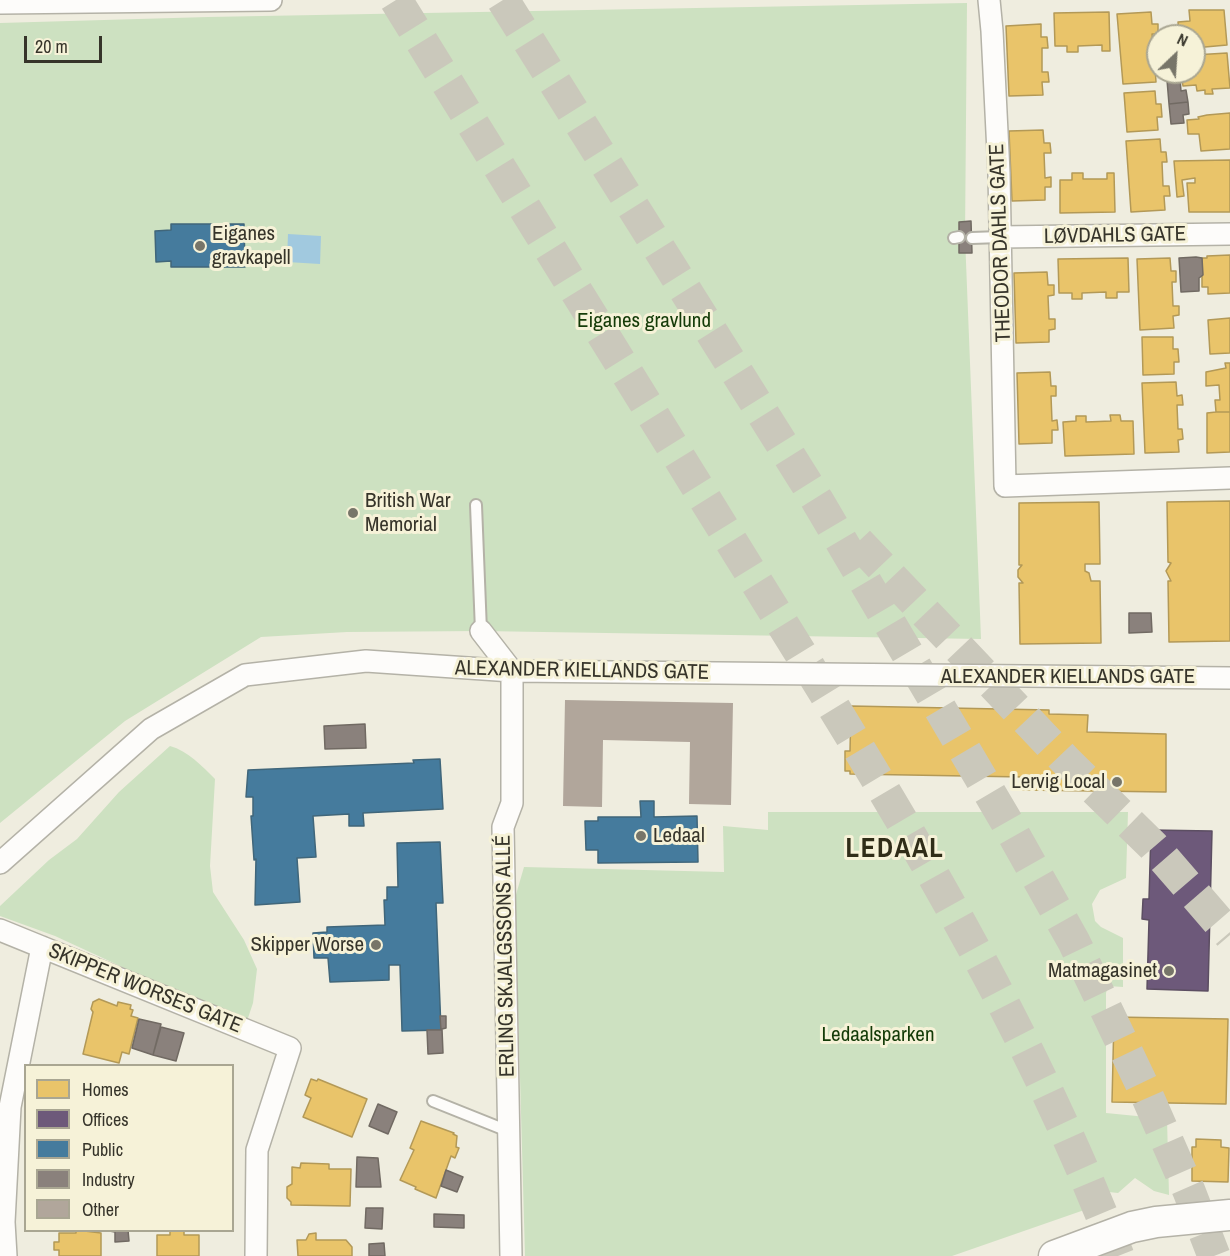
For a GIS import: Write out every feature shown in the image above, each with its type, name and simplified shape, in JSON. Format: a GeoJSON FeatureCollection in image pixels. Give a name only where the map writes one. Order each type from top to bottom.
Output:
{"type":"FeatureCollection","features":[{"type":"Feature","properties":{"kind":"street"},"geometry":{"type":"LineString","coordinates":[[0,3],[271,0]]}},
{"type":"Feature","properties":{"kind":"street","name":"THEODOR DAHLS GATE"},"geometry":{"type":"LineString","coordinates":[[989,0],[999,173],[1005,486],[1230,478]]}},
{"type":"Feature","properties":{"kind":"street","name":"LØVDAHLS GATE"},"geometry":{"type":"LineString","coordinates":[[1000,237],[1230,234]]}},
{"type":"Feature","properties":{"kind":"street"},"geometry":{"type":"LineString","coordinates":[[481,631],[512,671]]}},
{"type":"Feature","properties":{"kind":"street","name":"ALEXANDER KIELLANDS GATE"},"geometry":{"type":"LineString","coordinates":[[0,863],[151,729],[245,675],[366,661],[512,671],[1230,678]]}},
{"type":"Feature","properties":{"kind":"street","name":"ERLING SKJALGSSONS ALLÉ"},"geometry":{"type":"LineString","coordinates":[[512,671],[512,803],[503,827],[512,1256]]}},
{"type":"Feature","properties":{"kind":"street","name":"SKIPPER WORSES GATE"},"geometry":{"type":"LineString","coordinates":[[0,930],[290,1048],[257,1150],[256,1256]]}},
{"type":"Feature","properties":{"kind":"street"},"geometry":{"type":"LineString","coordinates":[[6,1256],[4,1222],[10,1107],[42,947]]}},
{"type":"Feature","properties":{"kind":"street"},"geometry":{"type":"LineString","coordinates":[[1054,1256],[1132,1227],[1156,1222],[1230,1215]]}},
{"type":"Feature","properties":{"kind":"lane"},"geometry":{"type":"LineString","coordinates":[[972,238],[1000,237]]}},
{"type":"Feature","properties":{"kind":"lane"},"geometry":{"type":"LineString","coordinates":[[476,505],[481,631]]}},
{"type":"Feature","properties":{"kind":"lane"},"geometry":{"type":"LineString","coordinates":[[433,1101],[508,1131]]}},
{"type":"Feature","properties":{"kind":"green space","name":"Eiganes gravlund"},"geometry":{"type":"Polygon","coordinates":[[[967,3],[965,237],[981,639],[481,631],[347,632],[261,637],[125,721],[0,823],[0,23],[967,3]]]}},
{"type":"Feature","properties":{"kind":"green space"},"geometry":{"type":"Polygon","coordinates":[[[170,746],[189,755],[215,779],[210,866],[213,892],[244,940],[257,969],[253,1003],[246,1024],[55,936],[0,916],[0,906],[49,860],[77,839],[119,792],[170,746]]]}},
{"type":"Feature","properties":{"kind":"green space","name":"Ledaalsparken"},"geometry":{"type":"Polygon","coordinates":[[[768,812],[1128,812],[1126,878],[1100,890],[1092,904],[1095,921],[1101,927],[1123,938],[1123,987],[1108,986],[1106,993],[1106,1113],[1167,1119],[1169,1195],[1154,1191],[1135,1178],[1118,1193],[1109,1192],[1090,1208],[952,1256],[525,1256],[515,898],[524,867],[724,872],[723,826],[768,830],[768,812]]]}},
{"type":"Feature","properties":{"kind":"water"},"geometry":{"type":"Polygon","coordinates":[[[288,234],[321,236],[320,264],[287,262],[288,234]]]}},
{"type":"Feature","properties":{"kind":"building: Homes"},"geometry":{"type":"Polygon","coordinates":[[[1189,10],[1224,10],[1227,45],[1206,47],[1206,24],[1178,24],[1178,22],[1190,21],[1189,10]]]}},
{"type":"Feature","properties":{"kind":"building: Homes"},"geometry":{"type":"Polygon","coordinates":[[[1109,12],[1110,51],[1102,51],[1102,45],[1078,46],[1078,52],[1067,52],[1067,46],[1055,46],[1054,13],[1109,12]]]}},
{"type":"Feature","properties":{"kind":"building: Homes"},"geometry":{"type":"Polygon","coordinates":[[[1151,12],[1152,24],[1146,24],[1146,83],[1123,84],[1117,14],[1151,12]]]}},
{"type":"Feature","properties":{"kind":"building: Homes"},"geometry":{"type":"Polygon","coordinates":[[[1041,24],[1041,37],[1047,37],[1048,48],[1042,48],[1042,72],[1048,72],[1049,82],[1042,82],[1043,95],[1009,96],[1006,26],[1041,24]]]}},
{"type":"Feature","properties":{"kind":"building: Homes"},"geometry":{"type":"Polygon","coordinates":[[[1227,53],[1230,88],[1212,89],[1213,94],[1205,94],[1205,90],[1197,91],[1196,85],[1183,86],[1183,84],[1206,84],[1206,54],[1227,53]]]}},
{"type":"Feature","properties":{"kind":"building: Homes"},"geometry":{"type":"Polygon","coordinates":[[[1155,91],[1156,104],[1161,104],[1162,117],[1157,117],[1158,130],[1127,132],[1124,93],[1155,91]]]}},
{"type":"Feature","properties":{"kind":"building: Homes"},"geometry":{"type":"Polygon","coordinates":[[[1230,113],[1230,149],[1201,151],[1199,134],[1188,134],[1187,120],[1230,113]]]}},
{"type":"Feature","properties":{"kind":"building: Homes"},"geometry":{"type":"Polygon","coordinates":[[[1043,130],[1044,143],[1050,143],[1051,153],[1044,153],[1045,178],[1051,177],[1051,187],[1045,187],[1045,200],[1012,201],[1009,131],[1043,130]]]}},
{"type":"Feature","properties":{"kind":"building: Homes"},"geometry":{"type":"Polygon","coordinates":[[[1160,139],[1161,152],[1166,152],[1167,162],[1162,162],[1163,186],[1169,186],[1170,196],[1164,196],[1165,210],[1131,212],[1126,141],[1160,139]]]}},
{"type":"Feature","properties":{"kind":"building: Homes"},"geometry":{"type":"Polygon","coordinates":[[[1230,160],[1230,212],[1189,212],[1187,183],[1195,183],[1195,178],[1182,180],[1184,196],[1177,197],[1174,161],[1230,160]]]}},
{"type":"Feature","properties":{"kind":"building: Homes"},"geometry":{"type":"Polygon","coordinates":[[[1072,173],[1083,173],[1083,179],[1107,179],[1107,173],[1114,173],[1115,212],[1060,213],[1060,180],[1072,180],[1072,173]]]}},
{"type":"Feature","properties":{"kind":"building: Homes"},"geometry":{"type":"Polygon","coordinates":[[[1230,255],[1230,293],[1208,294],[1208,287],[1202,287],[1202,258],[1230,255]]]}},
{"type":"Feature","properties":{"kind":"building: Homes"},"geometry":{"type":"Polygon","coordinates":[[[1128,258],[1129,292],[1117,292],[1117,298],[1106,298],[1106,292],[1082,293],[1082,299],[1072,299],[1072,293],[1059,293],[1058,259],[1128,258]]]}},
{"type":"Feature","properties":{"kind":"building: Homes"},"geometry":{"type":"Polygon","coordinates":[[[1170,258],[1171,271],[1176,271],[1176,282],[1172,282],[1173,306],[1179,306],[1179,315],[1173,316],[1174,328],[1140,330],[1137,259],[1170,258]]]}},
{"type":"Feature","properties":{"kind":"building: Homes"},"geometry":{"type":"Polygon","coordinates":[[[1047,272],[1048,285],[1054,285],[1054,295],[1048,296],[1049,319],[1055,319],[1055,329],[1049,330],[1049,342],[1016,343],[1014,273],[1047,272]]]}},
{"type":"Feature","properties":{"kind":"building: Homes"},"geometry":{"type":"Polygon","coordinates":[[[1230,318],[1230,353],[1210,354],[1208,320],[1230,318]]]}},
{"type":"Feature","properties":{"kind":"building: Homes"},"geometry":{"type":"Polygon","coordinates":[[[1142,337],[1173,337],[1173,349],[1178,349],[1179,362],[1174,362],[1174,374],[1143,375],[1142,337]]]}},
{"type":"Feature","properties":{"kind":"building: Homes"},"geometry":{"type":"Polygon","coordinates":[[[1225,363],[1230,363],[1230,412],[1216,412],[1215,400],[1220,400],[1219,385],[1206,386],[1206,372],[1226,368],[1225,363]]]}},
{"type":"Feature","properties":{"kind":"building: Homes"},"geometry":{"type":"Polygon","coordinates":[[[1050,372],[1051,386],[1056,386],[1056,396],[1051,396],[1052,421],[1057,420],[1058,430],[1052,430],[1052,443],[1019,444],[1017,373],[1050,372]]]}},
{"type":"Feature","properties":{"kind":"building: Homes"},"geometry":{"type":"Polygon","coordinates":[[[1176,382],[1177,396],[1182,395],[1183,405],[1177,405],[1178,429],[1182,429],[1183,439],[1178,440],[1179,452],[1145,453],[1142,383],[1176,382]]]}},
{"type":"Feature","properties":{"kind":"building: Homes"},"geometry":{"type":"Polygon","coordinates":[[[1230,412],[1230,452],[1207,453],[1207,413],[1230,412]]]}},
{"type":"Feature","properties":{"kind":"building: Homes"},"geometry":{"type":"Polygon","coordinates":[[[1110,415],[1120,415],[1121,421],[1133,421],[1134,454],[1065,456],[1063,422],[1076,421],[1076,416],[1086,416],[1086,422],[1111,421],[1110,415]]]}},
{"type":"Feature","properties":{"kind":"building: Homes"},"geometry":{"type":"Polygon","coordinates":[[[1230,501],[1230,641],[1169,642],[1168,581],[1171,581],[1166,571],[1171,563],[1168,562],[1167,502],[1230,501]]]}},
{"type":"Feature","properties":{"kind":"building: Homes"},"geometry":{"type":"Polygon","coordinates":[[[1099,502],[1100,564],[1085,564],[1085,571],[1089,573],[1091,581],[1100,581],[1101,643],[1020,644],[1019,583],[1023,583],[1018,577],[1018,570],[1022,565],[1019,565],[1019,503],[1099,502]]]}},
{"type":"Feature","properties":{"kind":"building: Homes"},"geometry":{"type":"Polygon","coordinates":[[[851,706],[1049,710],[1049,714],[1088,715],[1087,732],[1166,734],[1166,792],[1023,790],[1024,777],[850,774],[850,771],[845,771],[845,751],[850,751],[851,706]]]}},
{"type":"Feature","properties":{"kind":"building: Homes"},"geometry":{"type":"Polygon","coordinates":[[[99,999],[117,1006],[118,1002],[131,1005],[130,1009],[133,1010],[131,1016],[138,1018],[129,1054],[122,1052],[119,1063],[83,1054],[93,1012],[91,1009],[93,1002],[99,999]]]}},
{"type":"Feature","properties":{"kind":"building: Homes"},"geometry":{"type":"Polygon","coordinates":[[[1114,1017],[1228,1019],[1226,1104],[1112,1102],[1114,1017]]]}},
{"type":"Feature","properties":{"kind":"building: Homes"},"geometry":{"type":"Polygon","coordinates":[[[311,1079],[317,1081],[318,1079],[367,1099],[352,1137],[303,1117],[311,1098],[305,1095],[311,1079]]]}},
{"type":"Feature","properties":{"kind":"building: Homes"},"geometry":{"type":"Polygon","coordinates":[[[421,1121],[457,1136],[456,1147],[459,1148],[455,1158],[451,1156],[436,1198],[400,1180],[414,1150],[410,1148],[421,1121]]]}},
{"type":"Feature","properties":{"kind":"building: Homes"},"geometry":{"type":"Polygon","coordinates":[[[1196,1139],[1221,1140],[1221,1147],[1229,1148],[1228,1182],[1192,1181],[1192,1147],[1196,1147],[1196,1139]]]}},
{"type":"Feature","properties":{"kind":"building: Homes"},"geometry":{"type":"Polygon","coordinates":[[[301,1163],[329,1164],[329,1169],[351,1169],[350,1206],[291,1205],[287,1198],[287,1187],[292,1184],[292,1167],[300,1168],[301,1163]]]}},
{"type":"Feature","properties":{"kind":"building: Homes"},"geometry":{"type":"Polygon","coordinates":[[[170,1232],[184,1232],[184,1235],[199,1235],[199,1256],[157,1256],[157,1235],[170,1235],[170,1232]]]}},
{"type":"Feature","properties":{"kind":"building: Homes"},"geometry":{"type":"Polygon","coordinates":[[[59,1233],[101,1233],[101,1256],[59,1256],[59,1250],[54,1250],[54,1242],[59,1242],[59,1233]]]}},
{"type":"Feature","properties":{"kind":"building: Homes"},"geometry":{"type":"Polygon","coordinates":[[[316,1233],[316,1240],[346,1240],[352,1247],[352,1256],[298,1256],[297,1240],[306,1240],[309,1234],[316,1233]]]}},
{"type":"Feature","properties":{"kind":"building: Offices"},"geometry":{"type":"Polygon","coordinates":[[[1151,830],[1212,831],[1208,991],[1147,989],[1149,920],[1142,919],[1143,899],[1149,899],[1151,830]]]}},
{"type":"Feature","properties":{"kind":"building: Public","name":"Eiganes gravkapell"},"geometry":{"type":"Polygon","coordinates":[[[171,224],[244,224],[245,267],[171,267],[171,261],[156,262],[155,231],[171,230],[171,224]]]}},
{"type":"Feature","properties":{"kind":"building: Public"},"geometry":{"type":"Polygon","coordinates":[[[440,759],[443,809],[363,813],[364,826],[349,826],[349,814],[313,816],[316,857],[297,858],[300,902],[255,905],[256,859],[254,860],[251,816],[253,816],[253,797],[246,797],[248,770],[414,763],[413,760],[440,759]]]}},
{"type":"Feature","properties":{"kind":"building: Public","name":"Ledaal"},"geometry":{"type":"Polygon","coordinates":[[[640,801],[654,801],[654,817],[697,816],[698,862],[598,863],[598,850],[586,850],[585,821],[598,821],[598,817],[641,817],[640,801]]]}},
{"type":"Feature","properties":{"kind":"building: Public","name":"Skipper Worse"},"geometry":{"type":"Polygon","coordinates":[[[440,842],[443,903],[436,903],[441,1030],[402,1031],[400,965],[389,965],[389,980],[330,982],[328,958],[314,958],[313,933],[327,932],[327,927],[385,925],[384,900],[387,900],[387,887],[398,887],[397,843],[440,842]]]}},
{"type":"Feature","properties":{"kind":"building: Industry"},"geometry":{"type":"Polygon","coordinates":[[[1167,84],[1180,84],[1181,91],[1186,90],[1188,102],[1169,104],[1167,84]]]}},
{"type":"Feature","properties":{"kind":"building: Industry"},"geometry":{"type":"Polygon","coordinates":[[[1188,102],[1189,114],[1183,115],[1184,123],[1171,124],[1169,104],[1188,102]]]}},
{"type":"Feature","properties":{"kind":"building: Industry"},"geometry":{"type":"Polygon","coordinates":[[[971,221],[972,253],[959,253],[959,222],[971,221]]]}},
{"type":"Feature","properties":{"kind":"building: Industry"},"geometry":{"type":"Polygon","coordinates":[[[1179,258],[1202,258],[1203,275],[1199,278],[1199,291],[1181,292],[1179,258]]]}},
{"type":"Feature","properties":{"kind":"building: Industry"},"geometry":{"type":"Polygon","coordinates":[[[1129,613],[1151,613],[1152,632],[1129,633],[1129,613]]]}},
{"type":"Feature","properties":{"kind":"building: Industry"},"geometry":{"type":"Polygon","coordinates":[[[365,724],[366,748],[325,749],[324,726],[365,724]]]}},
{"type":"Feature","properties":{"kind":"building: Industry"},"geometry":{"type":"Polygon","coordinates":[[[440,1016],[446,1016],[446,1028],[442,1029],[443,1053],[428,1054],[427,1030],[441,1030],[440,1016]]]}},
{"type":"Feature","properties":{"kind":"building: Industry"},"geometry":{"type":"Polygon","coordinates":[[[139,1019],[161,1024],[153,1055],[132,1048],[139,1019]]]}},
{"type":"Feature","properties":{"kind":"building: Industry"},"geometry":{"type":"Polygon","coordinates":[[[161,1027],[184,1033],[176,1061],[153,1055],[161,1027]]]}},
{"type":"Feature","properties":{"kind":"building: Industry"},"geometry":{"type":"Polygon","coordinates":[[[378,1104],[397,1112],[388,1134],[369,1126],[378,1104]]]}},
{"type":"Feature","properties":{"kind":"building: Industry"},"geometry":{"type":"Polygon","coordinates":[[[357,1157],[378,1158],[381,1187],[356,1187],[357,1157]]]}},
{"type":"Feature","properties":{"kind":"building: Industry"},"geometry":{"type":"Polygon","coordinates":[[[446,1170],[463,1177],[457,1192],[441,1186],[446,1170]]]}},
{"type":"Feature","properties":{"kind":"building: Industry"},"geometry":{"type":"Polygon","coordinates":[[[366,1208],[383,1208],[382,1229],[365,1228],[366,1208]]]}},
{"type":"Feature","properties":{"kind":"building: Industry"},"geometry":{"type":"Polygon","coordinates":[[[434,1214],[464,1215],[464,1228],[434,1227],[434,1214]]]}},
{"type":"Feature","properties":{"kind":"building: Industry"},"geometry":{"type":"Polygon","coordinates":[[[115,1232],[128,1232],[129,1241],[115,1242],[115,1232]]]}},
{"type":"Feature","properties":{"kind":"building: Industry"},"geometry":{"type":"Polygon","coordinates":[[[384,1243],[385,1256],[369,1256],[369,1244],[384,1243]]]}},
{"type":"Feature","properties":{"kind":"building: Other"},"geometry":{"type":"Polygon","coordinates":[[[565,700],[733,703],[731,805],[689,804],[690,742],[603,740],[602,807],[563,806],[565,700]]]}},
{"type":"Feature","properties":{"kind":"tunnel"},"geometry":{"type":"LineString","coordinates":[[396,0],[906,828],[999,995],[1042,1080],[1082,1167],[1118,1256]]}},
{"type":"Feature","properties":{"kind":"tunnel"},"geometry":{"type":"LineString","coordinates":[[503,0],[817,500],[1005,819],[1074,942],[1145,1091],[1189,1191],[1214,1256]]}},
{"type":"Feature","properties":{"kind":"tunnel"},"geometry":{"type":"LineString","coordinates":[[858,542],[1067,762],[1153,846],[1230,935]]}},
{"type":"Feature","properties":{"kind":"place","name":"Eiganes gravkapell"},"geometry":{"type":"Point","coordinates":[200,246]}},
{"type":"Feature","properties":{"kind":"place","name":"British War Memorial"},"geometry":{"type":"Point","coordinates":[353,513]}},
{"type":"Feature","properties":{"kind":"place","name":"Lervig Local"},"geometry":{"type":"Point","coordinates":[1117,782]}},
{"type":"Feature","properties":{"kind":"place","name":"Ledaal"},"geometry":{"type":"Point","coordinates":[641,836]}},
{"type":"Feature","properties":{"kind":"place","name":"Skipper Worse"},"geometry":{"type":"Point","coordinates":[376,945]}},
{"type":"Feature","properties":{"kind":"place","name":"Matmagasinet"},"geometry":{"type":"Point","coordinates":[1169,971]}},
{"type":"Feature","properties":{"kind":"district","name":"LEDAAL"},"geometry":{"type":"Point","coordinates":[895,850]}}]}
